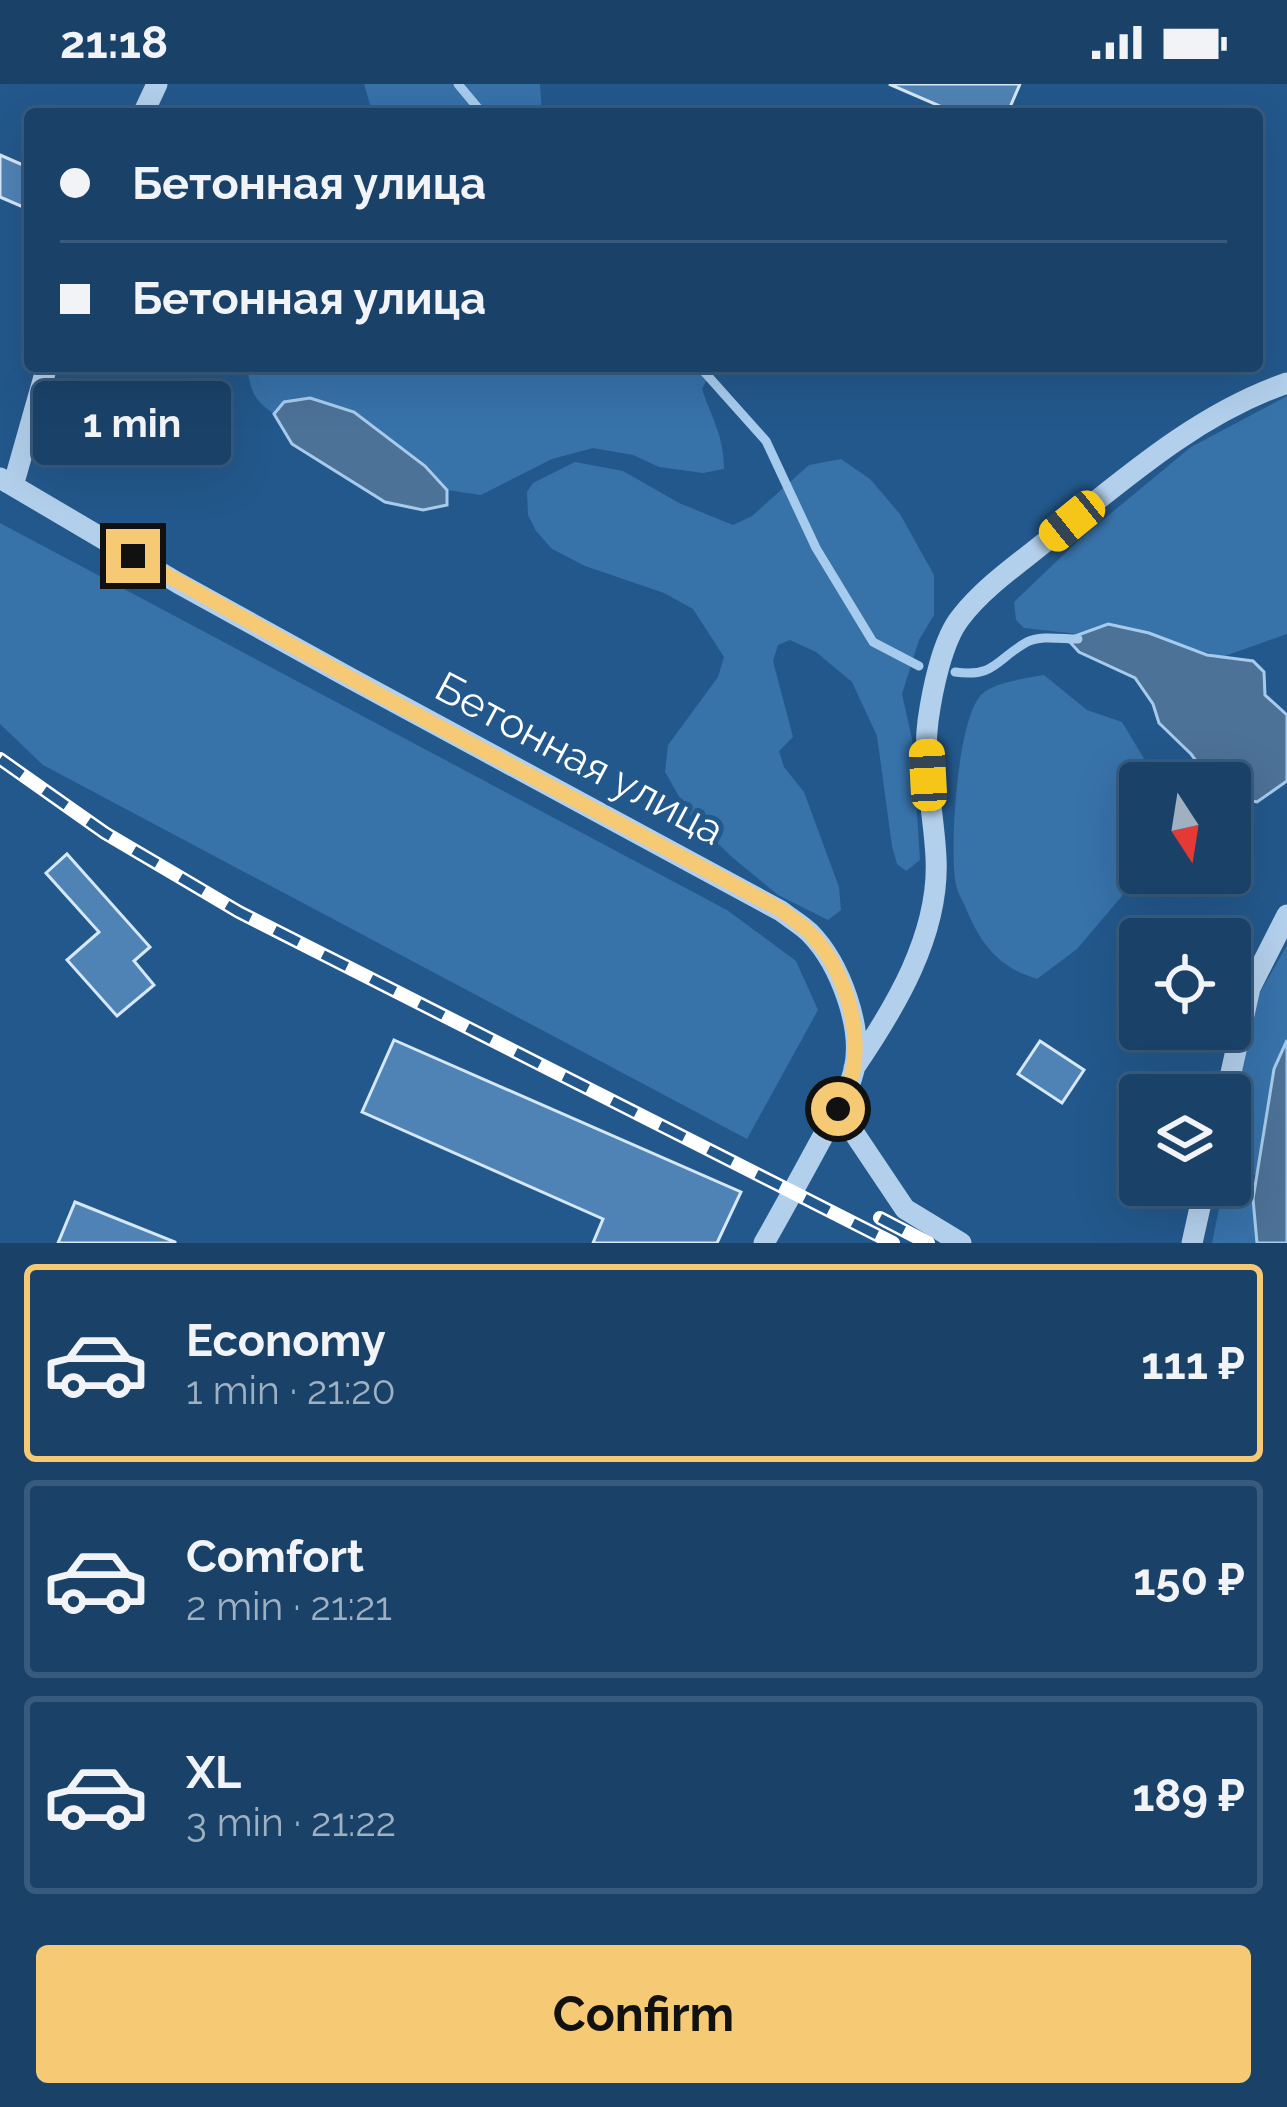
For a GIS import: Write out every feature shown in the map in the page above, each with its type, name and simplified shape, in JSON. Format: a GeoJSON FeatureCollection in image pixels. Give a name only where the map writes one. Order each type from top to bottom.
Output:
{"type":"FeatureCollection","features":[{"type":"Feature","properties":{"kind":"street"},"geometry":{"type":"LineString","coordinates":[[6,482],[45,372]]}},
{"type":"Feature","properties":{"kind":"street"},"geometry":{"type":"LineString","coordinates":[[854,1068],[886,1021],[932,912],[937,862],[928,723],[948,638],[959,619],[986,591],[1143,464],[1217,415],[1287,383]]}},
{"type":"Feature","properties":{"kind":"street","name":"Бетонная улица"},"geometry":{"type":"LineString","coordinates":[[6,482],[273,636],[781,910],[809,932],[838,975],[854,1023],[854,1068],[838,1109],[764,1243]]}},
{"type":"Feature","properties":{"kind":"street"},"geometry":{"type":"LineString","coordinates":[[1231,1074],[1250,988],[1287,914]]}},
{"type":"Feature","properties":{"kind":"street"},"geometry":{"type":"LineString","coordinates":[[838,1109],[905,1209],[961,1243]]}},
{"type":"Feature","properties":{"kind":"street"},"geometry":{"type":"LineString","coordinates":[[1192,1243],[1200,1206]]}},
{"type":"Feature","properties":{"kind":"shaded area"},"geometry":{"type":"Polygon","coordinates":[[[364,84],[540,84],[542,108],[371,108],[364,84]]]}},
{"type":"Feature","properties":{"kind":"shaded area"},"geometry":{"type":"Polygon","coordinates":[[[248,372],[711,372],[702,389],[720,437],[724,469],[703,473],[659,467],[633,455],[593,448],[552,459],[481,495],[447,490],[425,466],[284,402],[274,414],[261,404],[248,372]]]}},
{"type":"Feature","properties":{"kind":"shaded area"},"geometry":{"type":"Polygon","coordinates":[[[1287,396],[1287,634],[1222,657],[1109,624],[1077,634],[1024,628],[1016,620],[1014,602],[1081,538],[1191,447],[1287,396]]]}},
{"type":"Feature","properties":{"kind":"shaded area"},"geometry":{"type":"Polygon","coordinates":[[[310,398],[354,412],[425,466],[447,490],[447,505],[423,510],[385,502],[292,444],[274,414],[284,402],[310,398]]]}},
{"type":"Feature","properties":{"kind":"shaded area"},"geometry":{"type":"Polygon","coordinates":[[[841,459],[870,479],[900,514],[934,575],[934,615],[919,640],[902,694],[912,739],[920,860],[906,871],[897,864],[892,846],[877,736],[852,682],[816,652],[790,640],[778,645],[773,661],[793,737],[779,751],[784,767],[804,792],[839,887],[841,910],[828,920],[778,895],[732,857],[692,819],[665,772],[668,745],[718,677],[724,657],[693,609],[552,549],[528,515],[527,492],[533,483],[575,462],[623,471],[679,503],[733,525],[752,516],[809,465],[841,459]]]}},
{"type":"Feature","properties":{"kind":"shaded area"},"geometry":{"type":"Polygon","coordinates":[[[0,523],[727,910],[796,961],[818,1010],[747,1139],[43,765],[0,724],[0,523]]]}},
{"type":"Feature","properties":{"kind":"shaded area"},"geometry":{"type":"Polygon","coordinates":[[[1108,624],[1149,633],[1207,655],[1253,661],[1264,672],[1265,695],[1287,715],[1287,781],[1257,802],[1251,801],[1251,762],[1197,762],[1159,723],[1153,704],[1135,678],[1079,652],[1067,639],[1108,624]]]}},
{"type":"Feature","properties":{"kind":"shaded area"},"geometry":{"type":"Polygon","coordinates":[[[1044,675],[1087,710],[1122,722],[1146,762],[1119,762],[1122,896],[1077,949],[1037,979],[1003,962],[979,935],[957,888],[954,868],[957,785],[966,729],[982,694],[1012,681],[1044,675]]]}},
{"type":"Feature","properties":{"kind":"shaded area"},"geometry":{"type":"Polygon","coordinates":[[[1287,945],[1287,1040],[1274,1069],[1257,1174],[1251,1175],[1251,1074],[1239,1074],[1245,1050],[1251,1050],[1258,996],[1287,945]]]}},
{"type":"Feature","properties":{"kind":"shaded area"},"geometry":{"type":"Polygon","coordinates":[[[1287,1040],[1287,1243],[1257,1243],[1253,1199],[1274,1069],[1287,1040]]]}},
{"type":"Feature","properties":{"kind":"shaded area"},"geometry":{"type":"Polygon","coordinates":[[[1253,1199],[1257,1243],[1212,1243],[1220,1206],[1251,1206],[1253,1199]]]}},
{"type":"Feature","properties":{"kind":"building"},"geometry":{"type":"Polygon","coordinates":[[[889,84],[1020,84],[1010,108],[944,108],[889,84]]]}},
{"type":"Feature","properties":{"kind":"building"},"geometry":{"type":"Polygon","coordinates":[[[0,155],[24,165],[24,207],[0,197],[0,155]]]}},
{"type":"Feature","properties":{"kind":"building"},"geometry":{"type":"Polygon","coordinates":[[[67,854],[150,947],[134,961],[154,985],[117,1016],[67,960],[99,932],[46,873],[67,854]]]}},
{"type":"Feature","properties":{"kind":"building"},"geometry":{"type":"Polygon","coordinates":[[[394,1040],[741,1192],[717,1243],[593,1243],[603,1219],[362,1112],[394,1040]]]}},
{"type":"Feature","properties":{"kind":"building"},"geometry":{"type":"Polygon","coordinates":[[[1040,1041],[1084,1070],[1062,1103],[1018,1074],[1040,1041]]]}},
{"type":"Feature","properties":{"kind":"building"},"geometry":{"type":"Polygon","coordinates":[[[75,1202],[175,1242],[175,1243],[58,1243],[75,1202]]]}},
{"type":"Feature","properties":{"kind":"waterway"},"geometry":{"type":"LineString","coordinates":[[458,84],[478,108]]}},
{"type":"Feature","properties":{"kind":"waterway"},"geometry":{"type":"LineString","coordinates":[[704,372],[766,441],[816,548],[873,642],[919,666]]}},
{"type":"Feature","properties":{"kind":"waterway"},"geometry":{"type":"LineString","coordinates":[[955,672],[987,670],[1032,640],[1078,639]]}},
{"type":"Feature","properties":{"kind":"railway"},"geometry":{"type":"LineString","coordinates":[[0,759],[105,833],[239,912],[893,1243]]}},
{"type":"Feature","properties":{"kind":"railway"},"geometry":{"type":"LineString","coordinates":[[880,1218],[928,1243]]}},
{"type":"Feature","properties":{"kind":"route"},"geometry":{"type":"LineString","coordinates":[[133,556],[389,700],[781,910],[826,953],[854,1023],[854,1068],[838,1109]]}}]}
